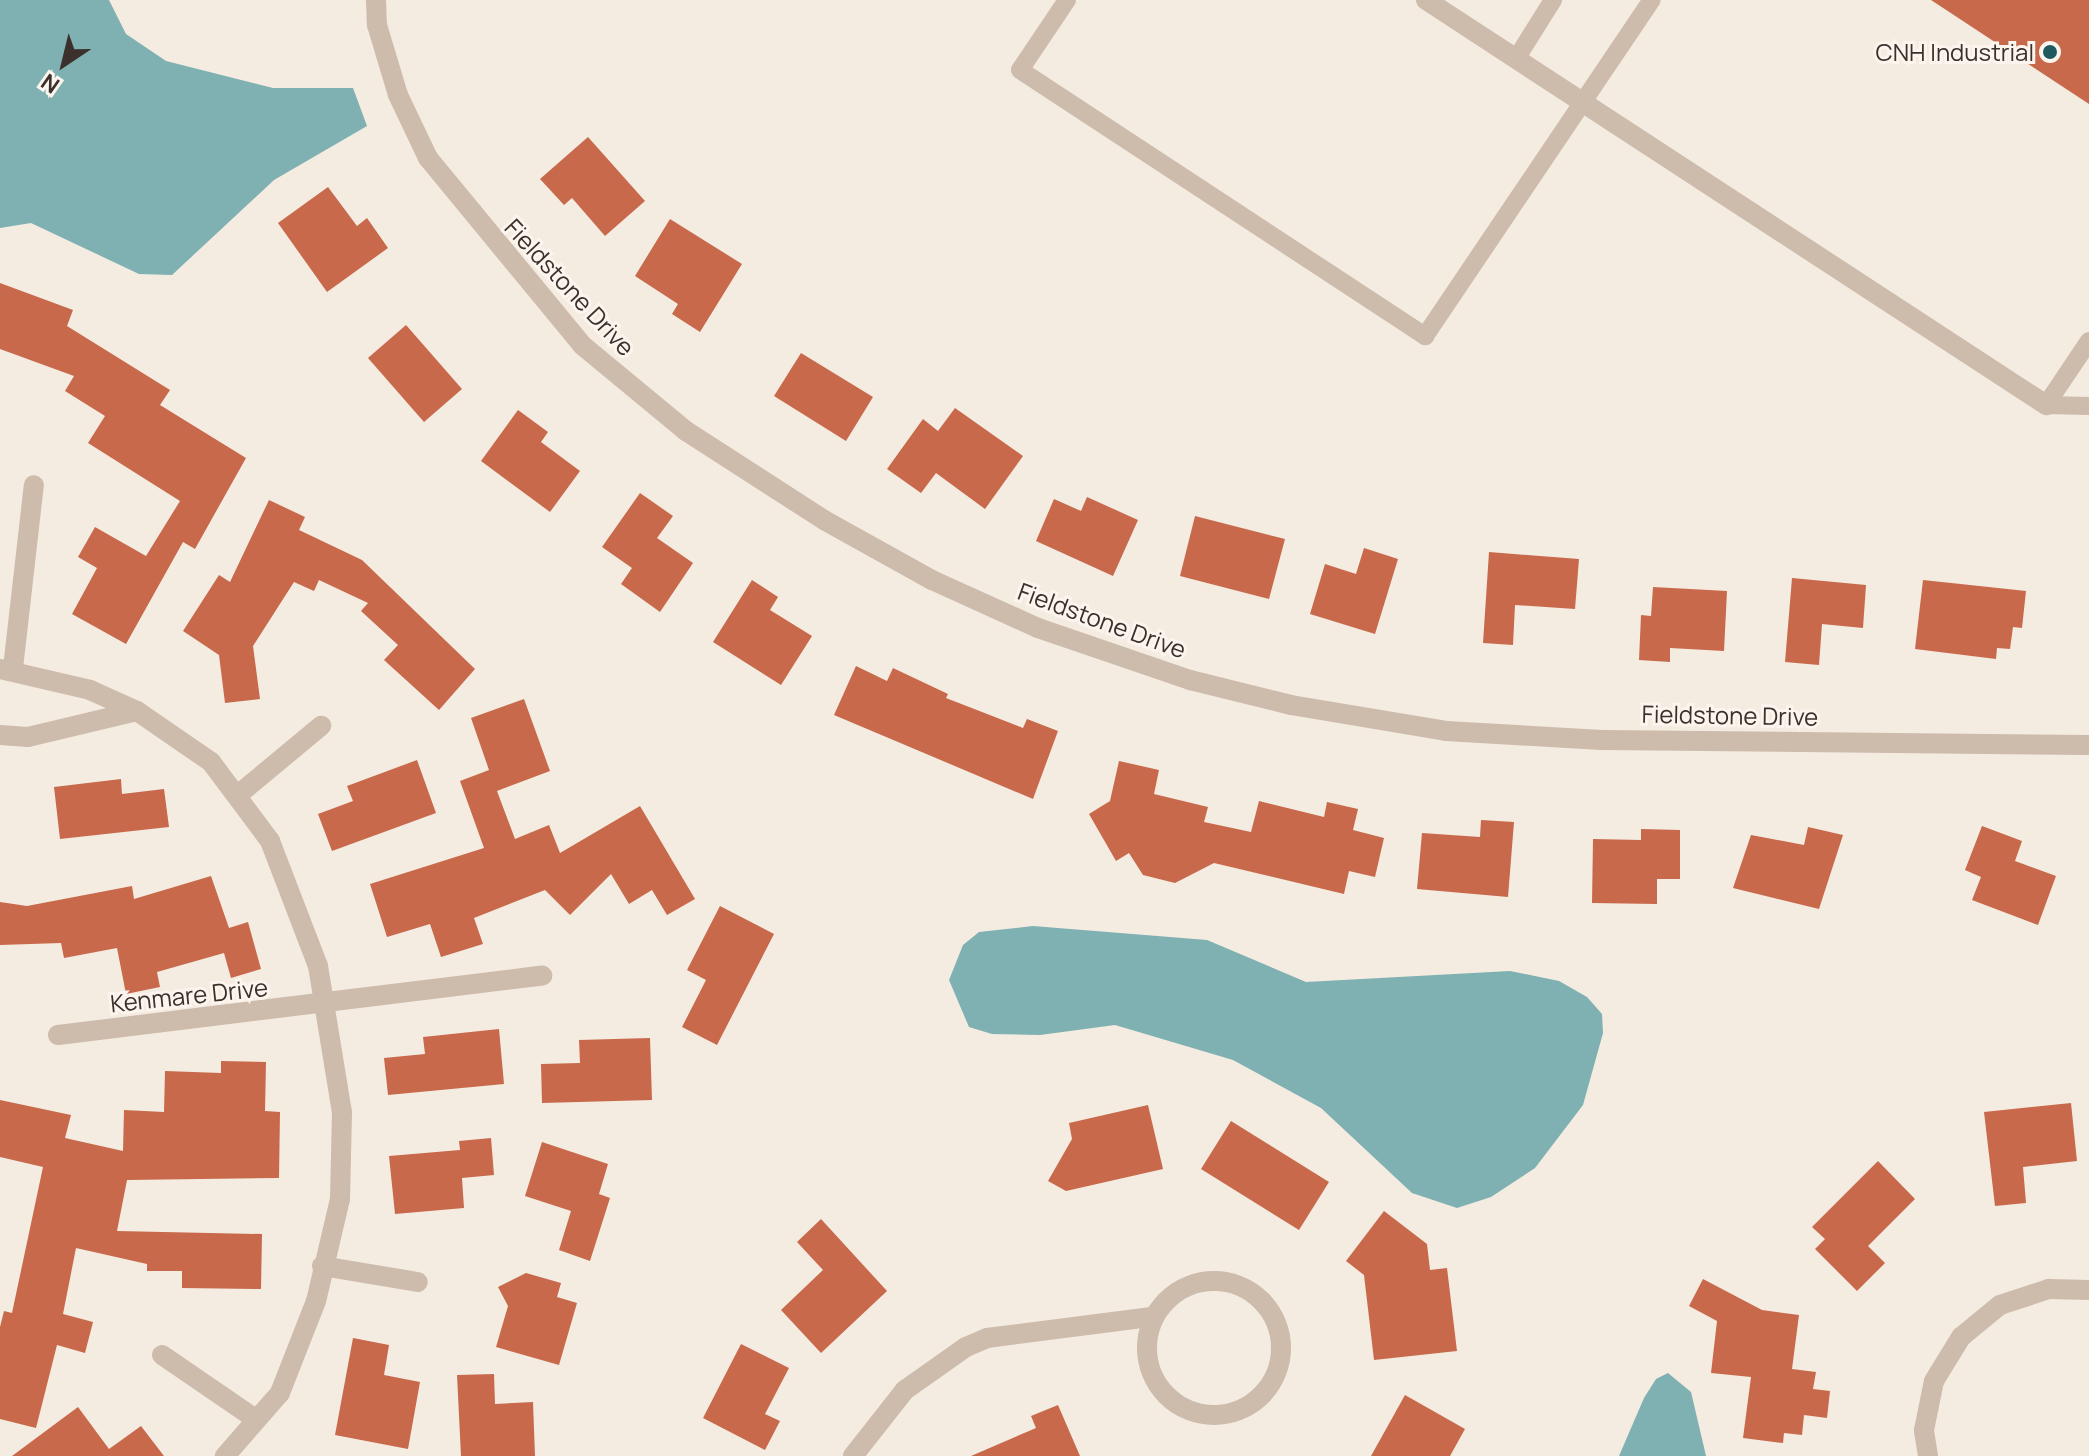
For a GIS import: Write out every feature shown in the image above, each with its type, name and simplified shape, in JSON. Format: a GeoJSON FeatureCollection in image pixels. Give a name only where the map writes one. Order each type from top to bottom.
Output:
{"type":"FeatureCollection","features":[{"type":"Feature","properties":{"kind":"street","name":"Fieldstone Drive"},"geometry":{"type":"LineString","coordinates":[[376,0],[377,25],[398,95],[428,158],[582,345],[686,431],[824,520],[932,580],[1038,628],[1190,680],[1291,705],[1446,731],[1602,740],[2089,745]]}},
{"type":"Feature","properties":{"kind":"street"},"geometry":{"type":"LineString","coordinates":[[1426,0],[2046,405]]}},
{"type":"Feature","properties":{"kind":"street"},"geometry":{"type":"LineString","coordinates":[[34,485],[6,668],[137,711],[211,762],[239,794],[296,895],[325,1007],[342,1112],[340,1199],[322,1266],[280,1393],[254,1418],[225,1456]]}},
{"type":"Feature","properties":{"kind":"street"},"geometry":{"type":"LineString","coordinates":[[0,735],[28,737],[137,711]]}},
{"type":"Feature","properties":{"kind":"street"},"geometry":{"type":"LineString","coordinates":[[239,794],[321,726]]}},
{"type":"Feature","properties":{"kind":"street","name":"Kenmare Drive"},"geometry":{"type":"LineString","coordinates":[[58,1035],[325,1007],[542,976]]}},
{"type":"Feature","properties":{"kind":"street"},"geometry":{"type":"LineString","coordinates":[[322,1266],[418,1282]]}},
{"type":"Feature","properties":{"kind":"street"},"geometry":{"type":"LineString","coordinates":[[853,1456],[905,1390],[966,1347],[987,1338],[1152,1317],[1182,1286],[1225,1279],[1263,1299],[1283,1337],[1276,1379],[1246,1410],[1203,1417],[1165,1397],[1145,1359],[1152,1317]]}},
{"type":"Feature","properties":{"kind":"street"},"geometry":{"type":"LineString","coordinates":[[1928,1456],[1924,1430],[1934,1381],[1961,1337],[2000,1305],[2049,1289],[2089,1290]]}},
{"type":"Feature","properties":{"kind":"street"},"geometry":{"type":"LineString","coordinates":[[162,1355],[254,1418]]}},
{"type":"Feature","properties":{"kind":"lane"},"geometry":{"type":"LineString","coordinates":[[1067,0],[1020,70],[1425,336],[1652,0]]}},
{"type":"Feature","properties":{"kind":"lane"},"geometry":{"type":"LineString","coordinates":[[1516,59],[1553,0]]}},
{"type":"Feature","properties":{"kind":"lane"},"geometry":{"type":"LineString","coordinates":[[2046,405],[2089,341]]}},
{"type":"Feature","properties":{"kind":"lane"},"geometry":{"type":"LineString","coordinates":[[2046,405],[2089,406]]}},
{"type":"Feature","properties":{"kind":"water"},"geometry":{"type":"Polygon","coordinates":[[[0,0],[109,0],[126,34],[166,61],[273,88],[353,88],[367,126],[274,180],[172,275],[139,274],[31,223],[0,228],[0,0]]]}},
{"type":"Feature","properties":{"kind":"water"},"geometry":{"type":"Polygon","coordinates":[[[1033,926],[1207,940],[1306,982],[1510,971],[1559,981],[1587,997],[1602,1014],[1603,1033],[1583,1105],[1535,1168],[1491,1197],[1457,1208],[1412,1193],[1321,1108],[1233,1060],[1115,1025],[1040,1035],[992,1034],[969,1027],[949,980],[963,945],[979,932],[1033,926]]]}},
{"type":"Feature","properties":{"kind":"water"},"geometry":{"type":"Polygon","coordinates":[[[1668,1373],[1691,1392],[1706,1456],[1619,1456],[1644,1398],[1656,1379],[1668,1373]]]}},
{"type":"Feature","properties":{"kind":"building","name":"CNH Industrial"},"geometry":{"type":"Polygon","coordinates":[[[1931,0],[2089,0],[2089,104],[1931,0]]]}},
{"type":"Feature","properties":{"kind":"building"},"geometry":{"type":"Polygon","coordinates":[[[588,137],[645,201],[605,236],[572,198],[564,205],[540,179],[588,137]]]}},
{"type":"Feature","properties":{"kind":"building"},"geometry":{"type":"Polygon","coordinates":[[[328,187],[357,226],[367,218],[388,248],[327,292],[278,223],[328,187]]]}},
{"type":"Feature","properties":{"kind":"building"},"geometry":{"type":"Polygon","coordinates":[[[670,219],[742,264],[700,332],[672,314],[678,304],[635,276],[670,219]]]}},
{"type":"Feature","properties":{"kind":"building"},"geometry":{"type":"Polygon","coordinates":[[[0,283],[73,310],[67,326],[170,390],[160,405],[246,458],[195,549],[183,542],[126,644],[72,614],[97,568],[78,557],[95,527],[146,556],[180,501],[88,443],[105,416],[65,391],[74,376],[0,349],[0,283]]]}},
{"type":"Feature","properties":{"kind":"building"},"geometry":{"type":"Polygon","coordinates":[[[406,325],[462,389],[424,422],[368,358],[406,325]]]}},
{"type":"Feature","properties":{"kind":"building"},"geometry":{"type":"Polygon","coordinates":[[[801,353],[873,397],[846,441],[774,396],[801,353]]]}},
{"type":"Feature","properties":{"kind":"building"},"geometry":{"type":"Polygon","coordinates":[[[955,408],[1023,456],[985,509],[936,473],[921,493],[887,469],[923,419],[938,431],[955,408]]]}},
{"type":"Feature","properties":{"kind":"building"},"geometry":{"type":"Polygon","coordinates":[[[518,410],[548,432],[541,442],[580,471],[550,512],[481,461],[518,410]]]}},
{"type":"Feature","properties":{"kind":"building"},"geometry":{"type":"Polygon","coordinates":[[[640,493],[673,516],[657,538],[693,563],[660,612],[621,584],[632,568],[602,547],[640,493]]]}},
{"type":"Feature","properties":{"kind":"building"},"geometry":{"type":"Polygon","coordinates":[[[1087,497],[1138,520],[1113,576],[1036,541],[1054,499],[1081,511],[1087,497]]]}},
{"type":"Feature","properties":{"kind":"building"},"geometry":{"type":"Polygon","coordinates":[[[269,500],[305,517],[299,530],[362,560],[475,669],[439,710],[384,660],[398,645],[361,611],[368,603],[319,580],[314,591],[294,582],[253,646],[260,699],[225,703],[219,655],[183,631],[219,575],[230,582],[269,500]]]}},
{"type":"Feature","properties":{"kind":"building"},"geometry":{"type":"Polygon","coordinates":[[[1195,516],[1285,539],[1269,599],[1180,576],[1195,516]]]}},
{"type":"Feature","properties":{"kind":"building"},"geometry":{"type":"Polygon","coordinates":[[[1364,548],[1398,559],[1375,634],[1310,614],[1325,564],[1356,574],[1364,548]]]}},
{"type":"Feature","properties":{"kind":"building"},"geometry":{"type":"Polygon","coordinates":[[[1489,552],[1579,559],[1575,609],[1515,605],[1513,645],[1483,643],[1489,552]]]}},
{"type":"Feature","properties":{"kind":"building"},"geometry":{"type":"Polygon","coordinates":[[[1792,578],[1866,585],[1863,628],[1822,624],[1819,665],[1785,662],[1792,578]]]}},
{"type":"Feature","properties":{"kind":"building"},"geometry":{"type":"Polygon","coordinates":[[[752,580],[778,597],[770,610],[812,636],[781,685],[713,642],[752,580]]]}},
{"type":"Feature","properties":{"kind":"building"},"geometry":{"type":"Polygon","coordinates":[[[1923,580],[2026,591],[2022,628],[2013,627],[2010,649],[1997,648],[1996,659],[1915,649],[1923,580]]]}},
{"type":"Feature","properties":{"kind":"building"},"geometry":{"type":"Polygon","coordinates":[[[1653,587],[1727,591],[1724,651],[1670,648],[1670,662],[1639,660],[1641,615],[1651,616],[1653,587]]]}},
{"type":"Feature","properties":{"kind":"building"},"geometry":{"type":"Polygon","coordinates":[[[856,666],[887,681],[893,668],[948,694],[946,698],[1023,728],[1027,719],[1058,731],[1033,799],[834,715],[856,666]]]}},
{"type":"Feature","properties":{"kind":"building"},"geometry":{"type":"Polygon","coordinates":[[[524,699],[550,771],[497,791],[515,839],[549,825],[560,853],[640,806],[695,899],[667,915],[652,890],[629,904],[611,874],[570,915],[545,890],[474,918],[483,944],[441,957],[430,924],[387,937],[370,884],[484,848],[460,781],[489,770],[471,718],[524,699]]]}},
{"type":"Feature","properties":{"kind":"building"},"geometry":{"type":"Polygon","coordinates":[[[417,760],[436,813],[332,851],[318,814],[353,801],[347,786],[417,760]]]}},
{"type":"Feature","properties":{"kind":"building"},"geometry":{"type":"Polygon","coordinates":[[[1119,761],[1159,770],[1154,794],[1208,807],[1204,822],[1251,832],[1259,801],[1324,817],[1327,802],[1358,809],[1353,830],[1384,838],[1375,877],[1349,871],[1344,894],[1214,863],[1175,883],[1143,875],[1129,853],[1116,861],[1089,814],[1110,801],[1119,761]]]}},
{"type":"Feature","properties":{"kind":"building"},"geometry":{"type":"Polygon","coordinates":[[[121,779],[122,794],[164,789],[169,827],[60,839],[54,787],[121,779]]]}},
{"type":"Feature","properties":{"kind":"building"},"geometry":{"type":"Polygon","coordinates":[[[1481,820],[1514,822],[1508,897],[1417,889],[1422,833],[1480,837],[1481,820]]]}},
{"type":"Feature","properties":{"kind":"building"},"geometry":{"type":"Polygon","coordinates":[[[1982,826],[2022,841],[2015,861],[2056,876],[2038,925],[1972,900],[1981,877],[1965,870],[1982,826]]]}},
{"type":"Feature","properties":{"kind":"building"},"geometry":{"type":"Polygon","coordinates":[[[1808,827],[1843,835],[1819,909],[1733,888],[1751,835],[1804,845],[1808,827]]]}},
{"type":"Feature","properties":{"kind":"building"},"geometry":{"type":"Polygon","coordinates":[[[1641,829],[1680,830],[1680,879],[1657,879],[1657,904],[1592,903],[1593,839],[1641,840],[1641,829]]]}},
{"type":"Feature","properties":{"kind":"building"},"geometry":{"type":"Polygon","coordinates":[[[211,876],[229,928],[248,922],[261,969],[231,978],[224,953],[157,972],[160,987],[126,994],[117,948],[64,958],[61,943],[0,945],[0,902],[27,906],[132,886],[134,899],[211,876]]]}},
{"type":"Feature","properties":{"kind":"building"},"geometry":{"type":"Polygon","coordinates":[[[720,906],[774,934],[717,1045],[682,1027],[706,980],[687,970],[720,906]]]}},
{"type":"Feature","properties":{"kind":"building"},"geometry":{"type":"Polygon","coordinates":[[[499,1029],[504,1084],[388,1095],[384,1058],[425,1054],[423,1037],[499,1029]]]}},
{"type":"Feature","properties":{"kind":"building"},"geometry":{"type":"Polygon","coordinates":[[[650,1038],[652,1100],[542,1103],[541,1064],[580,1063],[579,1040],[650,1038]]]}},
{"type":"Feature","properties":{"kind":"building"},"geometry":{"type":"Polygon","coordinates":[[[221,1061],[266,1062],[265,1111],[280,1112],[279,1178],[127,1180],[117,1231],[262,1234],[261,1289],[182,1288],[182,1271],[147,1271],[147,1264],[76,1248],[63,1314],[93,1322],[85,1353],[57,1345],[36,1428],[0,1419],[0,1327],[4,1311],[12,1313],[43,1167],[0,1157],[0,1100],[71,1115],[65,1138],[123,1151],[124,1110],[164,1112],[165,1071],[221,1073],[221,1061]]]}},
{"type":"Feature","properties":{"kind":"building"},"geometry":{"type":"Polygon","coordinates":[[[2071,1103],[2077,1161],[2023,1167],[2026,1203],[1995,1206],[1984,1112],[2071,1103]]]}},
{"type":"Feature","properties":{"kind":"building"},"geometry":{"type":"Polygon","coordinates":[[[1148,1105],[1163,1169],[1066,1191],[1048,1181],[1072,1139],[1069,1123],[1148,1105]]]}},
{"type":"Feature","properties":{"kind":"building"},"geometry":{"type":"Polygon","coordinates":[[[1231,1121],[1329,1182],[1299,1230],[1201,1169],[1231,1121]]]}},
{"type":"Feature","properties":{"kind":"building"},"geometry":{"type":"Polygon","coordinates":[[[491,1138],[494,1175],[462,1178],[464,1208],[395,1214],[389,1156],[460,1150],[459,1141],[491,1138]]]}},
{"type":"Feature","properties":{"kind":"building"},"geometry":{"type":"Polygon","coordinates":[[[542,1142],[608,1164],[599,1194],[610,1198],[590,1261],[559,1250],[571,1211],[525,1196],[542,1142]]]}},
{"type":"Feature","properties":{"kind":"building"},"geometry":{"type":"Polygon","coordinates":[[[1878,1161],[1915,1199],[1868,1246],[1885,1263],[1857,1291],[1815,1249],[1825,1239],[1812,1227],[1878,1161]]]}},
{"type":"Feature","properties":{"kind":"building"},"geometry":{"type":"Polygon","coordinates":[[[1384,1211],[1427,1244],[1430,1270],[1447,1268],[1457,1351],[1374,1360],[1364,1275],[1346,1261],[1384,1211]]]}},
{"type":"Feature","properties":{"kind":"building"},"geometry":{"type":"Polygon","coordinates":[[[821,1219],[887,1291],[821,1353],[781,1310],[823,1270],[797,1242],[821,1219]]]}},
{"type":"Feature","properties":{"kind":"building"},"geometry":{"type":"Polygon","coordinates":[[[526,1273],[561,1283],[557,1297],[577,1303],[559,1365],[496,1347],[508,1306],[498,1287],[526,1273]]]}},
{"type":"Feature","properties":{"kind":"building"},"geometry":{"type":"Polygon","coordinates":[[[1703,1279],[1762,1310],[1799,1315],[1792,1369],[1816,1372],[1813,1389],[1830,1391],[1827,1418],[1804,1415],[1802,1435],[1784,1433],[1783,1443],[1743,1438],[1751,1377],[1711,1373],[1717,1321],[1689,1306],[1703,1279]]]}},
{"type":"Feature","properties":{"kind":"building"},"geometry":{"type":"Polygon","coordinates":[[[353,1338],[389,1345],[384,1375],[420,1382],[408,1449],[335,1435],[353,1338]]]}},
{"type":"Feature","properties":{"kind":"building"},"geometry":{"type":"Polygon","coordinates":[[[741,1344],[789,1368],[765,1414],[780,1421],[765,1450],[703,1418],[741,1344]]]}},
{"type":"Feature","properties":{"kind":"building"},"geometry":{"type":"Polygon","coordinates":[[[494,1374],[495,1404],[533,1402],[535,1456],[461,1456],[457,1375],[494,1374]]]}},
{"type":"Feature","properties":{"kind":"building"},"geometry":{"type":"Polygon","coordinates":[[[1405,1395],[1465,1429],[1450,1456],[1371,1456],[1405,1395]]]}},
{"type":"Feature","properties":{"kind":"building"},"geometry":{"type":"Polygon","coordinates":[[[1058,1405],[1080,1456],[971,1456],[1036,1428],[1031,1416],[1058,1405]]]}},
{"type":"Feature","properties":{"kind":"building"},"geometry":{"type":"Polygon","coordinates":[[[78,1407],[109,1449],[141,1426],[164,1456],[12,1456],[78,1407]]]}},
{"type":"Feature","properties":{"kind":"place","name":"CNH Industrial"},"geometry":{"type":"Point","coordinates":[2050,52]}}]}
